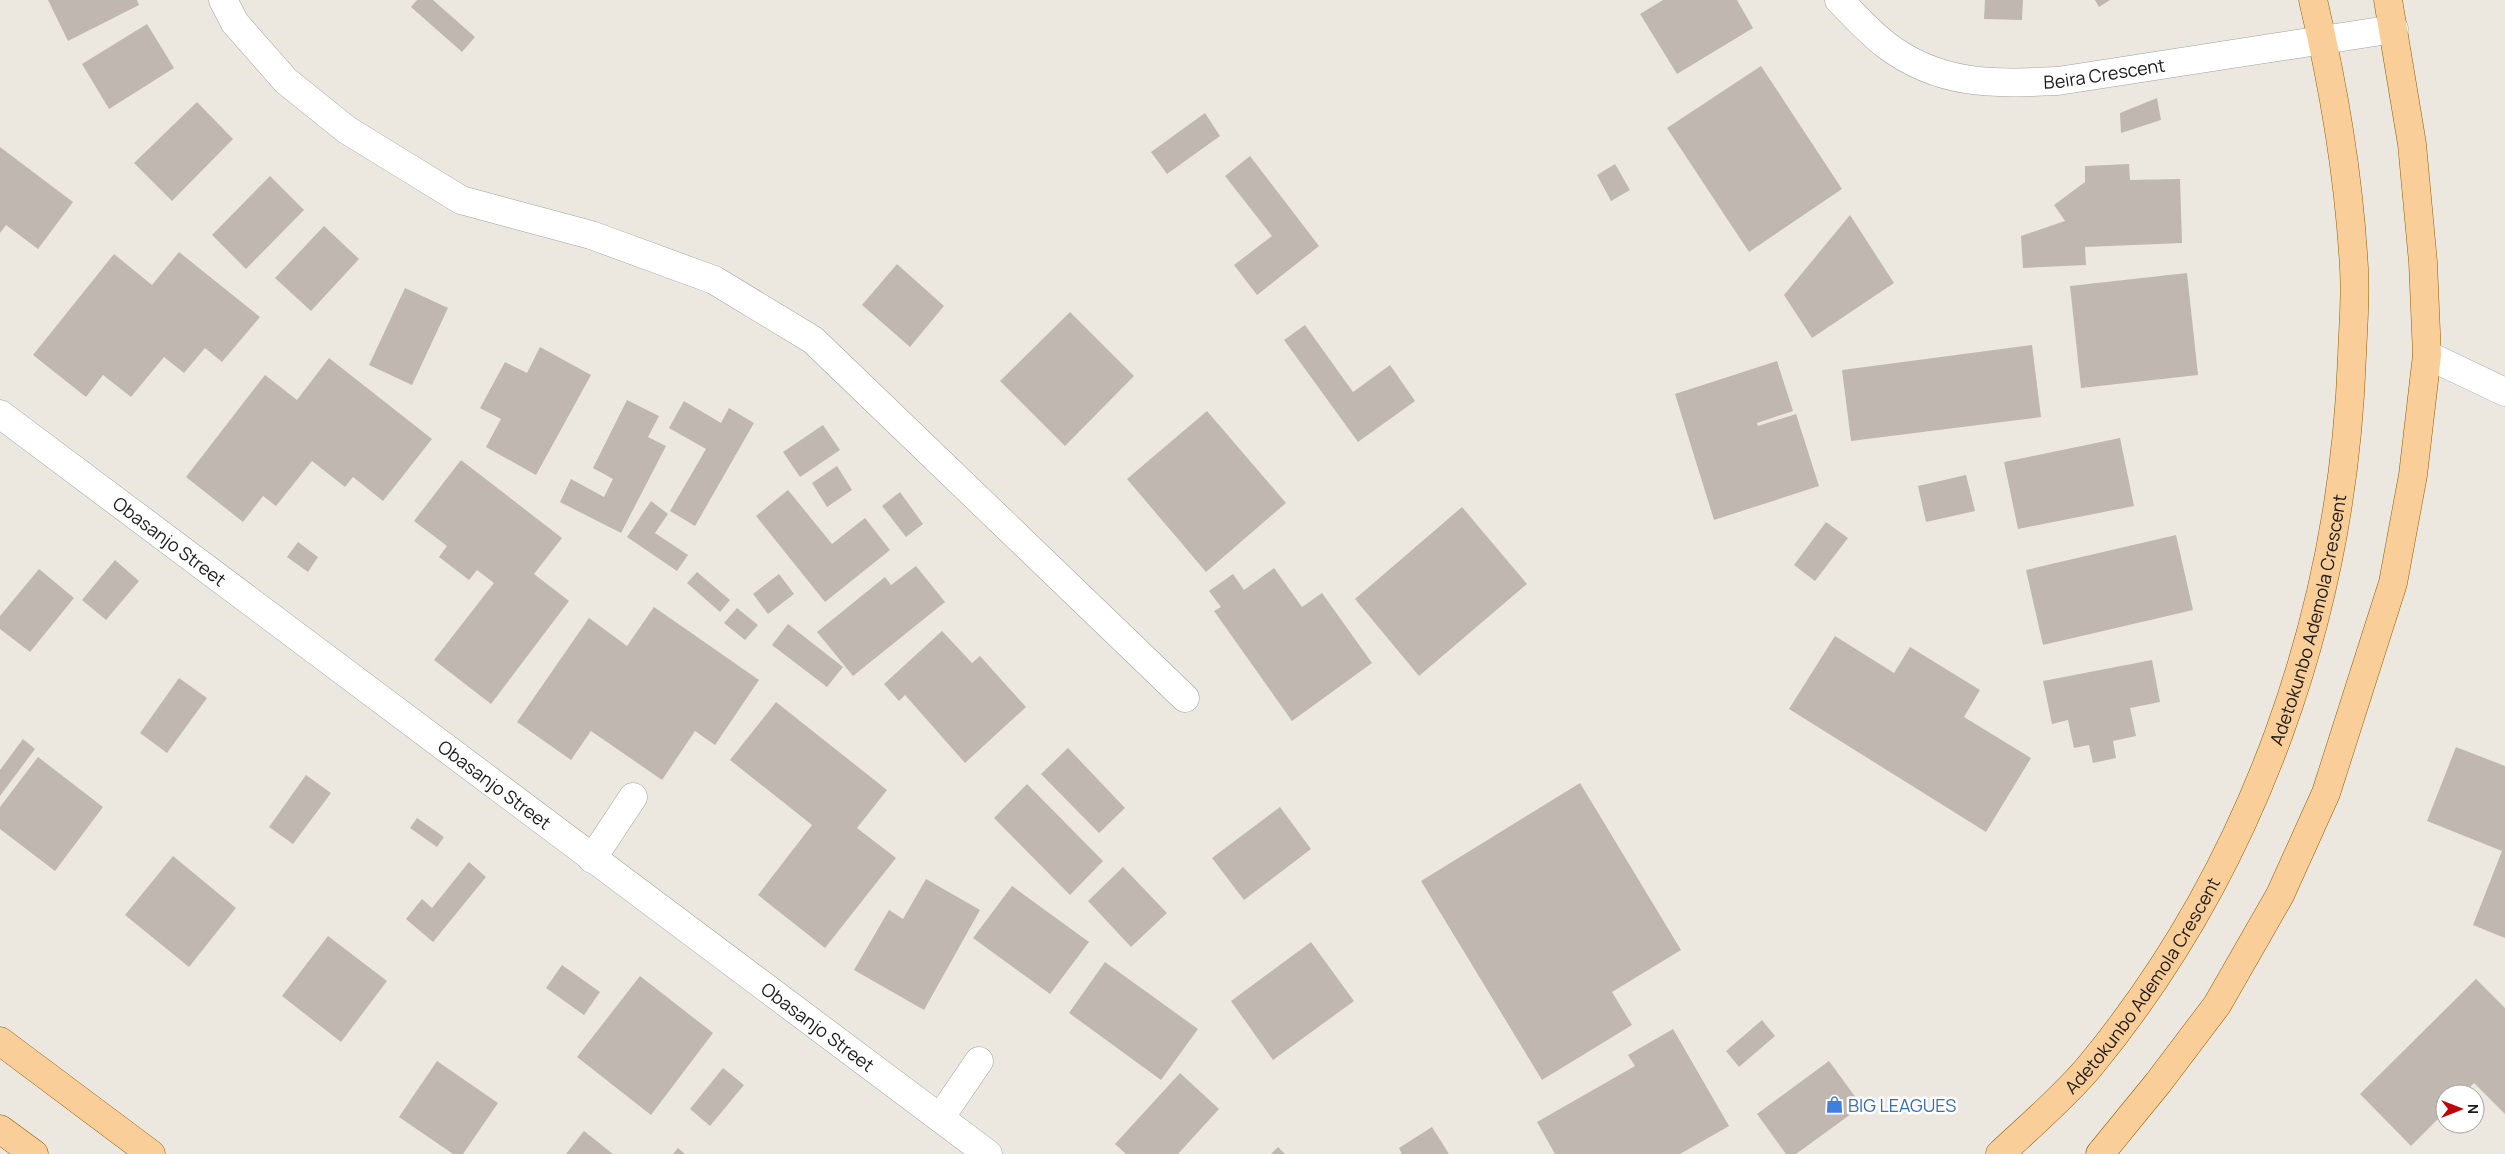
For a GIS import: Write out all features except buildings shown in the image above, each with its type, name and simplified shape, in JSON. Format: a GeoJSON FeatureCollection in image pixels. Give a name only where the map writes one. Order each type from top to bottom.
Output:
{"type":"FeatureCollection","features":[{"type":"Feature","properties":{"kind":"main road","name":"Adetokunbo Ademola Crescent"},"geometry":{"type":"LineString","coordinates":[[2000,1154],[2088,1068],[2158,977],[2201,907],[2246,815],[2284,724],[2314,623],[2338,515],[2350,399],[2354,270],[2343,152],[2323,40],[2313,0]]}},
{"type":"Feature","properties":{"kind":"main road"},"geometry":{"type":"LineString","coordinates":[[2100,1154],[2217,1005],[2280,895],[2326,793],[2393,583],[2413,475],[2428,355],[2423,262],[2412,144],[2388,0]]}},
{"type":"Feature","properties":{"kind":"main road"},"geometry":{"type":"LineString","coordinates":[[0,1041],[151,1154]]}},
{"type":"Feature","properties":{"kind":"main road"},"geometry":{"type":"LineString","coordinates":[[0,1129],[34,1154]]}},
{"type":"Feature","properties":{"kind":"street"},"geometry":{"type":"LineString","coordinates":[[223,0],[235,23],[286,81],[347,130],[461,200],[591,235],[714,280],[813,340],[1184,698]]}},
{"type":"Feature","properties":{"kind":"street","name":"Beira Crescent"},"geometry":{"type":"LineString","coordinates":[[1839,0],[1886,45],[1923,68],[1962,80],[1986,83],[2058,81],[2394,29]]}},
{"type":"Feature","properties":{"kind":"street"},"geometry":{"type":"LineString","coordinates":[[2428,355],[2505,392]]}},
{"type":"Feature","properties":{"kind":"street","name":"Obasanjo Street"},"geometry":{"type":"LineString","coordinates":[[0,414],[988,1154]]}},
{"type":"Feature","properties":{"kind":"street"},"geometry":{"type":"LineString","coordinates":[[592,859],[633,797]]}},
{"type":"Feature","properties":{"kind":"street"},"geometry":{"type":"LineString","coordinates":[[940,1118],[979,1061]]}},
{"type":"Feature","properties":{"kind":"place","name":"BIG LEAGUES"},"geometry":{"type":"Point","coordinates":[1834,1105]}}]}
